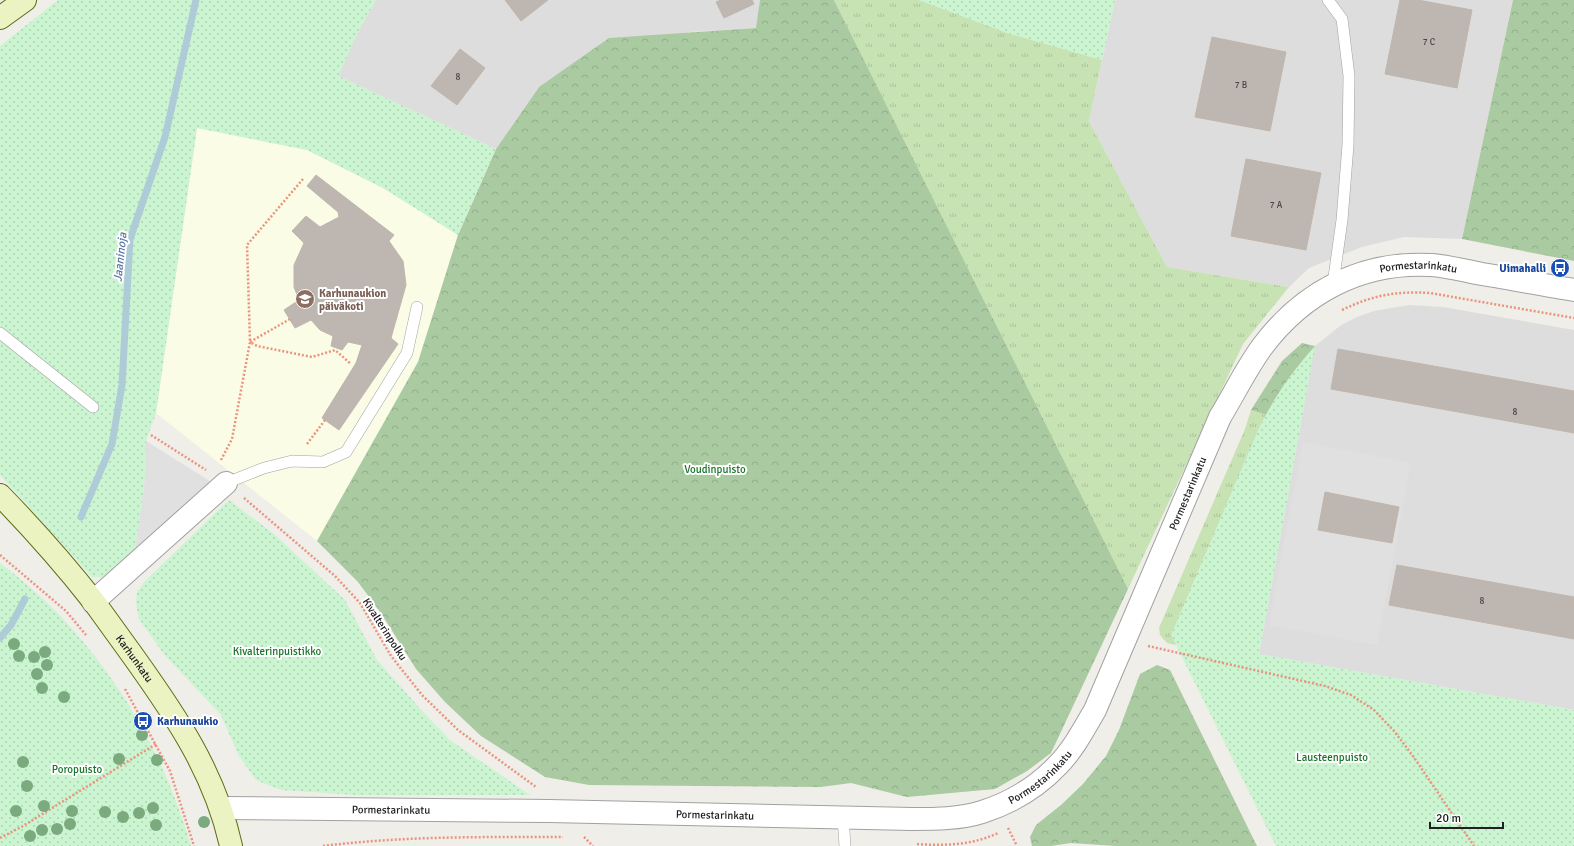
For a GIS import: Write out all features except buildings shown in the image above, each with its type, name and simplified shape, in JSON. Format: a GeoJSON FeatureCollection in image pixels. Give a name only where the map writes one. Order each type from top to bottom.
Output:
{"type":"FeatureCollection","features":[{"type":"Feature","properties":{"kind":"street"},"geometry":{"type":"LineString","coordinates":[[0,18],[26,0]]}},
{"type":"Feature","properties":{"kind":"street","name":"Pormestarinkatu"},"geometry":{"type":"LineString","coordinates":[[221,808],[549,811],[936,819],[982,812],[1024,793],[1058,765],[1074,744],[1095,710],[1220,417],[1262,347],[1288,318],[1313,297],[1334,284],[1375,269],[1410,265],[1432,265],[1574,290]]}},
{"type":"Feature","properties":{"kind":"street"},"geometry":{"type":"LineString","coordinates":[[94,602],[227,484]]}},
{"type":"Feature","properties":{"kind":"street","name":"Karhunkatu"},"geometry":{"type":"LineString","coordinates":[[1,503],[45,544],[94,602],[173,714],[200,759],[221,808],[231,846]]}},
{"type":"Feature","properties":{"kind":"lane"},"geometry":{"type":"LineString","coordinates":[[1328,0],[1342,19],[1349,76],[1348,145],[1343,213],[1334,284]]}},
{"type":"Feature","properties":{"kind":"lane"},"geometry":{"type":"LineString","coordinates":[[227,484],[264,468],[292,461],[323,462],[346,452],[407,352],[417,307]]}},
{"type":"Feature","properties":{"kind":"lane"},"geometry":{"type":"LineString","coordinates":[[0,333],[93,407]]}},
{"type":"Feature","properties":{"kind":"lane"},"geometry":{"type":"LineString","coordinates":[[843,816],[845,846]]}},
{"type":"Feature","properties":{"kind":"path"},"geometry":{"type":"LineString","coordinates":[[227,484],[232,439],[250,342],[247,245],[303,179]]}},
{"type":"Feature","properties":{"kind":"path"},"geometry":{"type":"LineString","coordinates":[[1336,312],[1357,302],[1375,297],[1393,293],[1411,292],[1430,293],[1574,318]]}},
{"type":"Feature","properties":{"kind":"path"},"geometry":{"type":"LineString","coordinates":[[250,342],[290,319]]}},
{"type":"Feature","properties":{"kind":"path"},"geometry":{"type":"LineString","coordinates":[[250,342],[257,346],[312,357],[336,350],[351,364]]}},
{"type":"Feature","properties":{"kind":"path"},"geometry":{"type":"LineString","coordinates":[[307,445],[325,420]]}},
{"type":"Feature","properties":{"kind":"path","name":"Kivalterinpolku"},"geometry":{"type":"LineString","coordinates":[[151,435],[227,484],[336,576],[360,603],[391,656],[422,695],[458,730],[542,790],[549,811],[554,837],[423,837],[364,841],[323,846]]}},
{"type":"Feature","properties":{"kind":"path"},"geometry":{"type":"LineString","coordinates":[[0,555],[66,611],[91,640]]}},
{"type":"Feature","properties":{"kind":"path"},"geometry":{"type":"LineString","coordinates":[[1150,639],[1147,646],[1325,686],[1357,699],[1374,710],[1394,731],[1413,756],[1474,846]]}},
{"type":"Feature","properties":{"kind":"path"},"geometry":{"type":"LineString","coordinates":[[124,688],[170,771],[194,846]]}},
{"type":"Feature","properties":{"kind":"path"},"geometry":{"type":"LineString","coordinates":[[0,838],[23,826],[156,744]]}},
{"type":"Feature","properties":{"kind":"path"},"geometry":{"type":"LineString","coordinates":[[911,843],[957,846],[978,842],[1014,826]]}},
{"type":"Feature","properties":{"kind":"path"},"geometry":{"type":"LineString","coordinates":[[1008,828],[1017,846]]}},
{"type":"Feature","properties":{"kind":"path"},"geometry":{"type":"LineString","coordinates":[[592,837],[584,837],[593,846]]}},
{"type":"Feature","properties":{"kind":"shaded area"},"geometry":{"type":"Polygon","coordinates":[[[376,0],[760,0],[757,28],[689,32],[539,87],[496,149],[338,76],[357,34],[376,0]]]}},
{"type":"Feature","properties":{"kind":"shaded area"},"geometry":{"type":"Polygon","coordinates":[[[1115,0],[1513,0],[1462,239],[1404,237],[1362,247],[1309,268],[1289,287],[1167,267],[1089,121],[1115,0]]]}},
{"type":"Feature","properties":{"kind":"shaded area","name":"Karhunaukion päiväkoti"},"geometry":{"type":"Polygon","coordinates":[[[197,128],[307,150],[383,188],[458,235],[418,362],[317,541],[156,413],[197,128]]]}},
{"type":"Feature","properties":{"kind":"shaded area"},"geometry":{"type":"Polygon","coordinates":[[[1409,305],[1443,307],[1574,330],[1574,710],[1259,654],[1315,346],[1341,325],[1357,317],[1374,311],[1409,305]]]}},
{"type":"Feature","properties":{"kind":"shaded area"},"geometry":{"type":"Polygon","coordinates":[[[146,441],[213,483],[135,552],[145,479],[146,441]]]}},
{"type":"Feature","properties":{"kind":"shaded area"},"geometry":{"type":"Polygon","coordinates":[[[1303,442],[1411,463],[1377,645],[1269,625],[1303,442]]]}},
{"type":"Feature","properties":{"kind":"green space"},"geometry":{"type":"Polygon","coordinates":[[[58,0],[376,0],[357,34],[338,76],[496,149],[458,235],[383,188],[307,150],[197,128],[156,413],[146,441],[145,479],[135,552],[114,572],[102,577],[92,577],[0,475],[0,46],[58,0]]]}},
{"type":"Feature","properties":{"kind":"green space","name":"Voudinpuisto"},"geometry":{"type":"Polygon","coordinates":[[[760,0],[834,0],[1128,589],[1051,753],[1027,771],[995,789],[907,797],[851,783],[821,787],[589,785],[545,777],[481,736],[445,702],[416,669],[381,613],[358,582],[317,541],[418,362],[458,235],[496,149],[539,87],[609,38],[756,28],[760,0]]]}},
{"type":"Feature","properties":{"kind":"green space"},"geometry":{"type":"Polygon","coordinates":[[[834,0],[919,0],[1008,33],[1102,60],[1089,121],[1167,267],[1289,287],[1243,344],[1128,589],[834,0]]]}},
{"type":"Feature","properties":{"kind":"green space"},"geometry":{"type":"Polygon","coordinates":[[[919,0],[1115,0],[1102,60],[1007,33],[919,0]]]}},
{"type":"Feature","properties":{"kind":"green space"},"geometry":{"type":"Polygon","coordinates":[[[1513,0],[1574,0],[1574,261],[1462,239],[1513,0]]]}},
{"type":"Feature","properties":{"kind":"green space"},"geometry":{"type":"Polygon","coordinates":[[[1302,343],[1315,346],[1300,425],[1251,410],[1282,361],[1302,343]]]}},
{"type":"Feature","properties":{"kind":"green space","name":"Lausteenpuisto"},"geometry":{"type":"Polygon","coordinates":[[[1315,346],[1259,654],[1574,710],[1574,846],[1276,846],[1171,635],[1258,430],[1284,386],[1315,346]]]}},
{"type":"Feature","properties":{"kind":"green space"},"geometry":{"type":"Polygon","coordinates":[[[1251,410],[1300,425],[1243,661],[1167,643],[1160,635],[1159,628],[1245,429],[1251,410]]]}},
{"type":"Feature","properties":{"kind":"green space","name":"Kivalterinpuistikko"},"geometry":{"type":"Polygon","coordinates":[[[229,500],[274,534],[345,600],[377,660],[451,741],[530,795],[355,795],[281,790],[256,780],[239,756],[221,715],[163,653],[139,619],[136,603],[137,592],[144,582],[229,500]]]}},
{"type":"Feature","properties":{"kind":"green space","name":"Poropuisto"},"geometry":{"type":"Polygon","coordinates":[[[0,563],[34,590],[65,621],[93,654],[118,689],[141,726],[161,765],[191,846],[0,846],[0,563]]]}},
{"type":"Feature","properties":{"kind":"green space"},"geometry":{"type":"Polygon","coordinates":[[[1157,665],[1170,670],[1257,846],[1115,846],[1071,843],[1051,846],[1032,846],[1030,837],[1036,825],[1061,805],[1083,784],[1106,756],[1119,730],[1140,674],[1157,665]]]}},
{"type":"Feature","properties":{"kind":"waterway","name":"Jaaninoja"},"geometry":{"type":"LineString","coordinates":[[81,517],[112,444],[122,385],[130,239],[165,137],[196,0]]}},
{"type":"Feature","properties":{"kind":"waterway","name":"Jaaninoja"},"geometry":{"type":"LineString","coordinates":[[0,638],[11,625],[25,599]]}},
{"type":"Feature","properties":{"kind":"place","name":"Uimahalli"},"geometry":{"type":"Point","coordinates":[1560,268]}},
{"type":"Feature","properties":{"kind":"place","name":"Karhunaukion päiväkoti"},"geometry":{"type":"Point","coordinates":[305,299]}},
{"type":"Feature","properties":{"kind":"place","name":"Karhunaukio"},"geometry":{"type":"Point","coordinates":[143,721]}}]}
